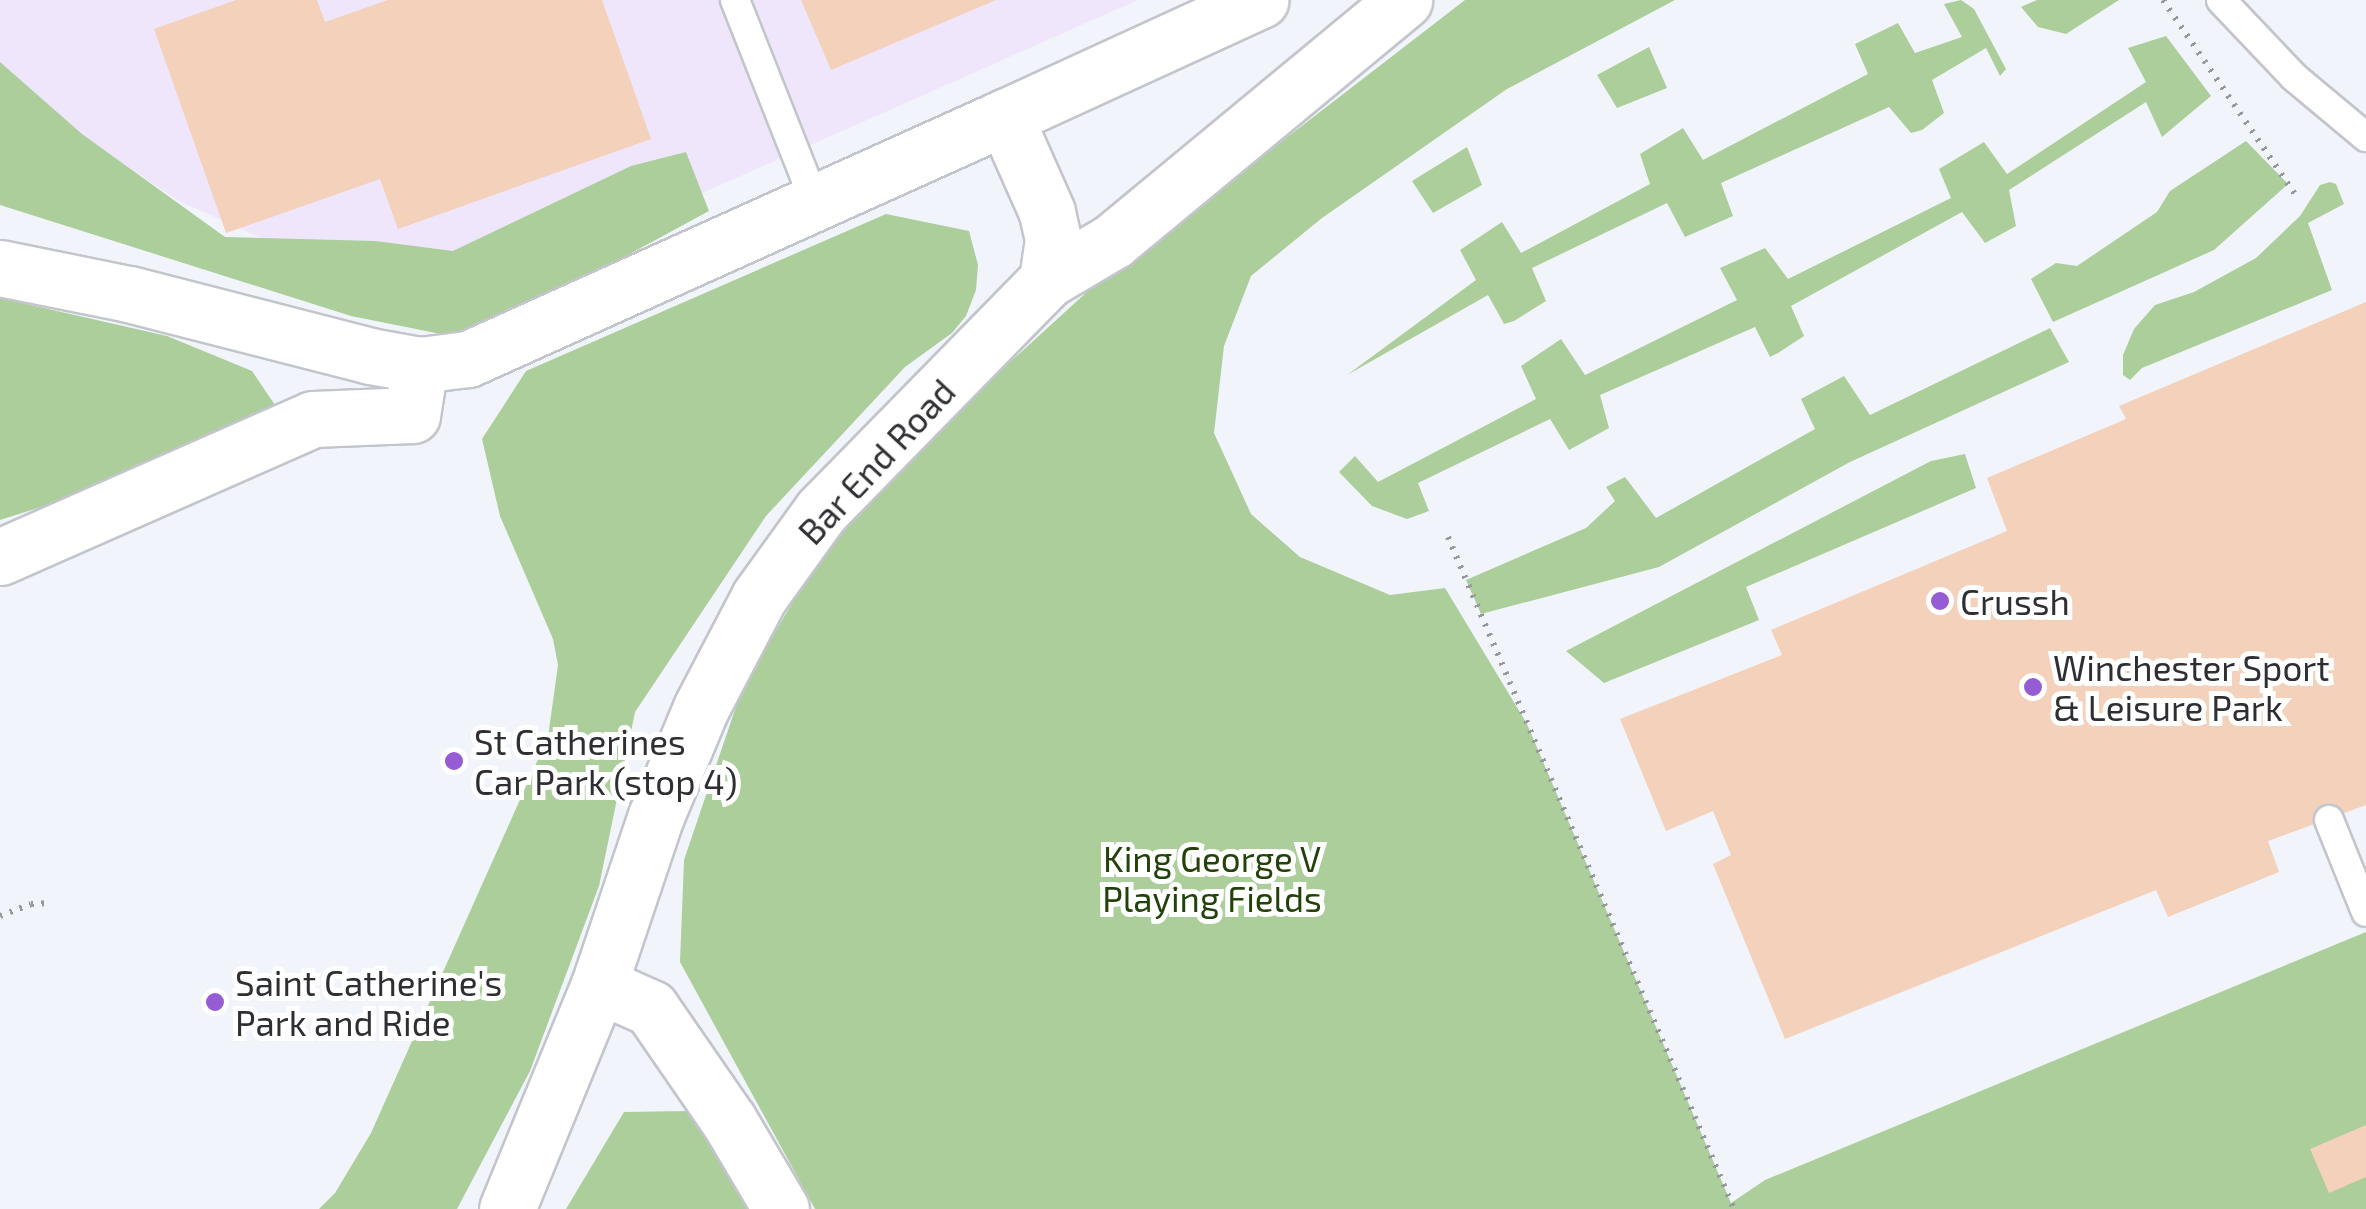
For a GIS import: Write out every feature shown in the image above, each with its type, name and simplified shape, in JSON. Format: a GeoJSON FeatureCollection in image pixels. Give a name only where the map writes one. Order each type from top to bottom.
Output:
{"type":"FeatureCollection","features":[{"type":"Feature","properties":{"kind":"main road"},"geometry":{"type":"LineString","coordinates":[[0,557],[313,419],[416,390],[468,359],[514,342],[1260,0]]}},
{"type":"Feature","properties":{"kind":"main road","name":"Bar End Road"},"geometry":{"type":"LineString","coordinates":[[507,1209],[599,985],[664,798],[701,708],[759,597],[822,511],[1047,280],[1113,241],[1404,0]]}},
{"type":"Feature","properties":{"kind":"main road"},"geometry":{"type":"LineString","coordinates":[[1005,117],[1047,212],[1052,239],[1047,280]]}},
{"type":"Feature","properties":{"kind":"main road"},"geometry":{"type":"LineString","coordinates":[[0,268],[129,294],[416,390]]}},
{"type":"Feature","properties":{"kind":"main road"},"geometry":{"type":"LineString","coordinates":[[599,985],[651,1008],[729,1121],[781,1209]]}},
{"type":"Feature","properties":{"kind":"lane"},"geometry":{"type":"LineString","coordinates":[[735,0],[816,205]]}},
{"type":"Feature","properties":{"kind":"lane"},"geometry":{"type":"LineString","coordinates":[[2221,0],[2294,77],[2366,137]]}},
{"type":"Feature","properties":{"kind":"lane"},"geometry":{"type":"LineString","coordinates":[[2329,820],[2357,858],[2366,912]]}},
{"type":"Feature","properties":{"kind":"path"},"geometry":{"type":"LineString","coordinates":[[2164,0],[2296,196]]}},
{"type":"Feature","properties":{"kind":"path"},"geometry":{"type":"LineString","coordinates":[[1448,537],[1734,1209]]}},
{"type":"Feature","properties":{"kind":"path"},"geometry":{"type":"LineString","coordinates":[[0,916],[31,904],[51,903]]}},
{"type":"Feature","properties":{"kind":"shaded area"},"geometry":{"type":"Polygon","coordinates":[[[0,0],[1138,0],[429,314],[177,200],[0,80],[0,0]]]}},
{"type":"Feature","properties":{"kind":"green space","name":"King George V Playing Fields"},"geometry":{"type":"Polygon","coordinates":[[[1465,0],[1675,0],[1507,89],[1322,218],[1251,276],[1224,346],[1214,433],[1251,514],[1300,557],[1390,595],[1445,588],[1527,724],[1731,1203],[1765,1180],[2366,932],[2366,1209],[815,1209],[680,962],[684,860],[743,686],[847,511],[1089,290],[1465,0]]]}},
{"type":"Feature","properties":{"kind":"green space"},"geometry":{"type":"Polygon","coordinates":[[[1961,0],[1974,9],[2006,69],[2000,76],[1986,48],[1932,80],[1944,113],[1922,130],[1911,133],[1889,107],[1721,183],[1733,216],[1685,237],[1667,203],[1532,268],[1546,301],[1514,321],[1504,324],[1488,295],[1347,375],[1476,280],[1460,250],[1502,222],[1521,253],[1650,184],[1640,154],[1683,128],[1703,160],[1868,74],[1855,44],[1898,23],[1915,53],[1962,37],[1944,4],[1961,0]]]}},
{"type":"Feature","properties":{"kind":"green space"},"geometry":{"type":"Polygon","coordinates":[[[2037,0],[2119,0],[2066,34],[2038,27],[2021,7],[2037,0]]]}},
{"type":"Feature","properties":{"kind":"green space"},"geometry":{"type":"Polygon","coordinates":[[[2166,36],[2211,96],[2162,137],[2146,102],[2009,190],[2016,226],[1985,243],[1962,212],[1791,306],[1804,336],[1778,353],[1770,357],[1755,327],[1600,395],[1609,428],[1569,450],[1550,419],[1418,483],[1429,511],[1407,519],[1372,506],[1339,472],[1355,456],[1378,482],[1536,399],[1521,366],[1561,339],[1585,375],[1737,300],[1720,268],[1765,248],[1788,279],[1951,198],[1939,169],[1984,142],[2007,174],[2146,82],[2128,48],[2166,36]]]}},
{"type":"Feature","properties":{"kind":"green space"},"geometry":{"type":"Polygon","coordinates":[[[1649,47],[1667,88],[1617,108],[1597,75],[1649,47]]]}},
{"type":"Feature","properties":{"kind":"green space"},"geometry":{"type":"Polygon","coordinates":[[[0,62],[82,134],[225,237],[375,241],[453,251],[631,166],[686,152],[709,211],[471,340],[351,316],[0,205],[0,62]]]}},
{"type":"Feature","properties":{"kind":"green space"},"geometry":{"type":"Polygon","coordinates":[[[2246,141],[2288,184],[2214,250],[2053,322],[2031,279],[2056,263],[2077,266],[2157,212],[2170,191],[2246,141]]]}},
{"type":"Feature","properties":{"kind":"green space"},"geometry":{"type":"Polygon","coordinates":[[[1467,147],[1482,185],[1433,213],[1412,181],[1467,147]]]}},
{"type":"Feature","properties":{"kind":"green space"},"geometry":{"type":"Polygon","coordinates":[[[2336,184],[2344,204],[2308,223],[2332,290],[2142,368],[2130,380],[2123,375],[2123,355],[2134,329],[2155,305],[2194,292],[2256,258],[2300,216],[2320,185],[2336,184]]]}},
{"type":"Feature","properties":{"kind":"green space"},"geometry":{"type":"Polygon","coordinates":[[[886,214],[969,231],[978,265],[976,290],[966,316],[952,333],[905,367],[766,516],[635,712],[599,886],[530,1071],[457,1209],[319,1209],[335,1193],[371,1133],[548,737],[558,665],[553,639],[500,516],[482,439],[526,371],[886,214]]]}},
{"type":"Feature","properties":{"kind":"green space"},"geometry":{"type":"Polygon","coordinates":[[[0,298],[167,336],[252,371],[275,405],[76,496],[0,520],[0,298]]]}},
{"type":"Feature","properties":{"kind":"green space"},"geometry":{"type":"Polygon","coordinates":[[[2050,328],[2069,362],[1850,462],[1659,567],[1481,614],[1466,580],[1586,528],[1615,501],[1606,487],[1625,477],[1656,518],[1815,429],[1801,399],[1844,376],[1870,415],[2050,328]]]}},
{"type":"Feature","properties":{"kind":"green space"},"geometry":{"type":"Polygon","coordinates":[[[1965,454],[1976,488],[1746,587],[1759,620],[1604,683],[1566,651],[1931,461],[1965,454]]]}},
{"type":"Feature","properties":{"kind":"green space"},"geometry":{"type":"Polygon","coordinates":[[[689,1111],[757,1209],[566,1209],[624,1112],[689,1111]]]}},
{"type":"Feature","properties":{"kind":"building"},"geometry":{"type":"Polygon","coordinates":[[[236,0],[317,0],[325,22],[388,0],[602,0],[651,139],[398,229],[380,179],[226,233],[154,29],[236,0]]]}},
{"type":"Feature","properties":{"kind":"building"},"geometry":{"type":"Polygon","coordinates":[[[801,0],[996,0],[831,70],[801,0]]]}},
{"type":"Feature","properties":{"kind":"building","name":"Winchester Sport & Leisure Park"},"geometry":{"type":"Polygon","coordinates":[[[2366,302],[2366,805],[2268,841],[2279,872],[2168,917],[2156,890],[1785,1039],[1713,864],[1731,855],[1713,811],[1666,831],[1620,719],[1782,655],[1771,630],[2007,531],[1987,478],[2126,419],[2119,406],[2366,302]]]}},
{"type":"Feature","properties":{"kind":"building"},"geometry":{"type":"Polygon","coordinates":[[[2366,1125],[2366,1177],[2329,1193],[2310,1149],[2366,1125]]]}},
{"type":"Feature","properties":{"kind":"place","name":"Crussh"},"geometry":{"type":"Point","coordinates":[1940,601]}},
{"type":"Feature","properties":{"kind":"place","name":"Winchester Sport & Leisure Park"},"geometry":{"type":"Point","coordinates":[2033,687]}},
{"type":"Feature","properties":{"kind":"place","name":"St Catherines Car Park (stop 4)"},"geometry":{"type":"Point","coordinates":[454,761]}},
{"type":"Feature","properties":{"kind":"place","name":"Saint Catherine's Park and Ride"},"geometry":{"type":"Point","coordinates":[215,1002]}}]}
